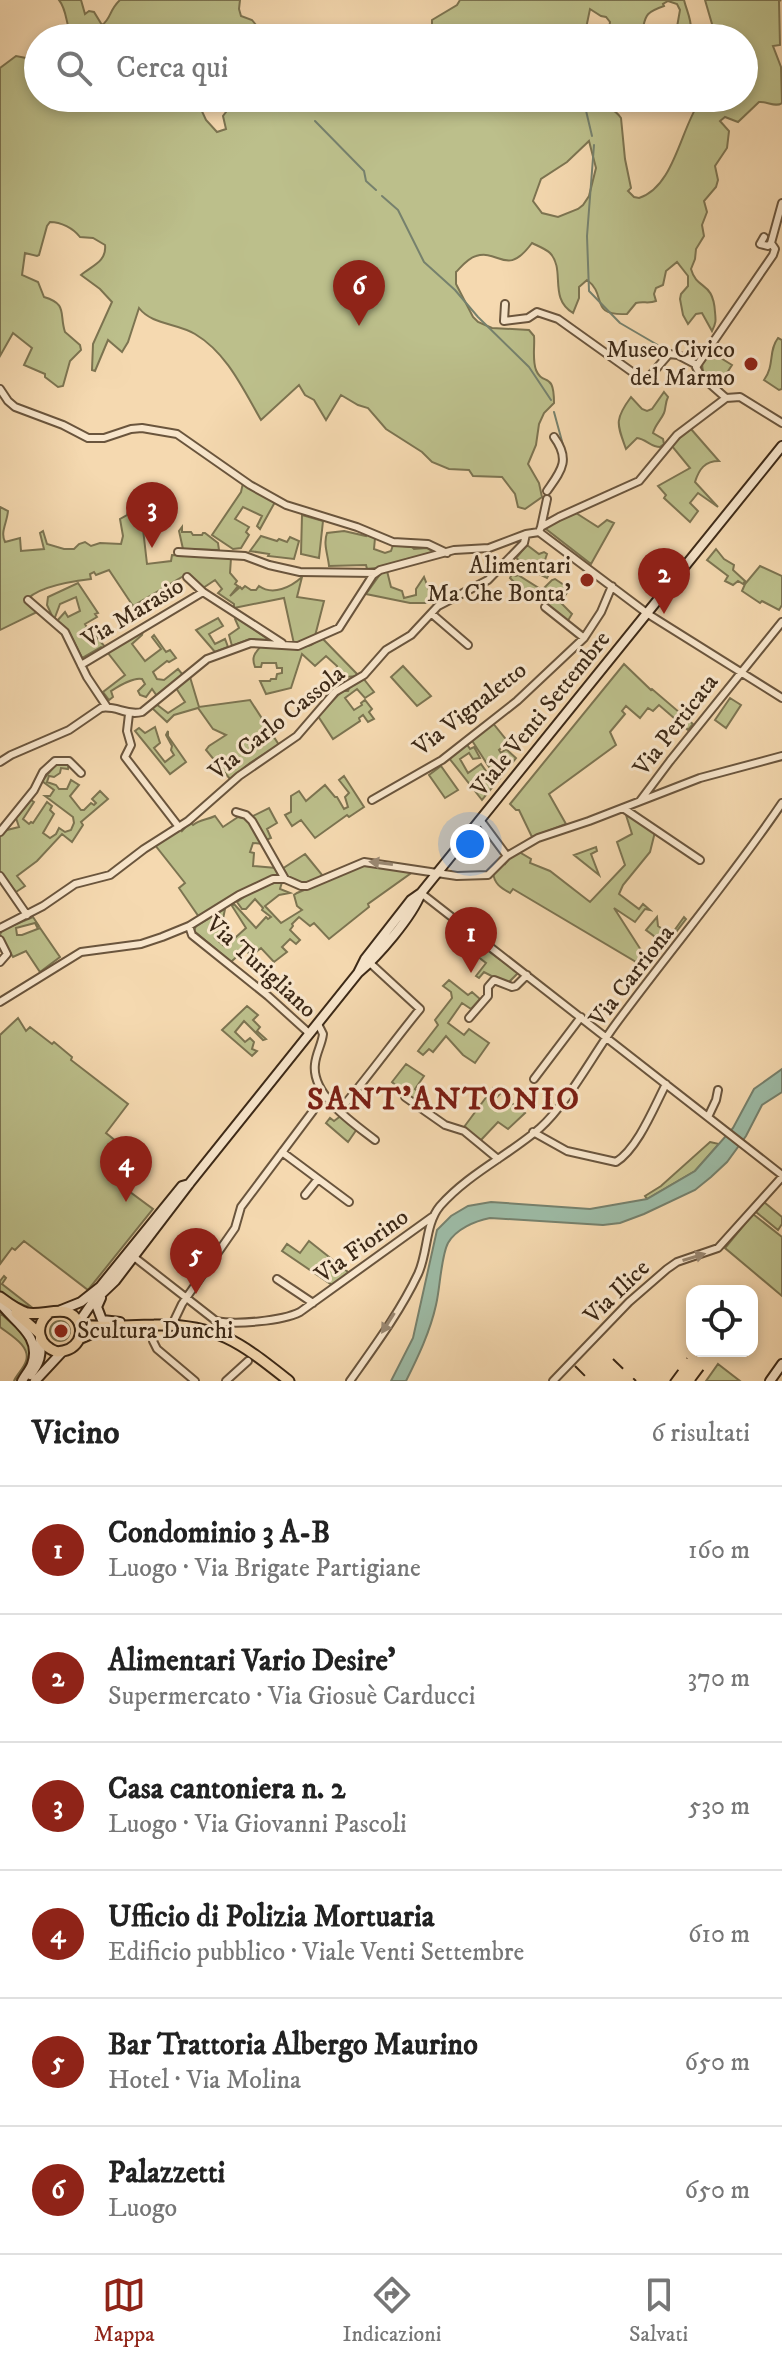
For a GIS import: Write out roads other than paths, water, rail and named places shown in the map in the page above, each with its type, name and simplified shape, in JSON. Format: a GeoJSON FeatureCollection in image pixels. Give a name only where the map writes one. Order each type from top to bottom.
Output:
{"type":"FeatureCollection","features":[{"type":"Feature","properties":{"kind":"main road","name":"Viale Venti Settembre"},"geometry":{"type":"LineString","coordinates":[[79,1324],[92,1303],[134,1257],[358,973],[365,959],[411,900],[421,893],[481,821],[782,446]]}},
{"type":"Feature","properties":{"kind":"main road","name":"Viale Venti Settembre"},"geometry":{"type":"LineString","coordinates":[[358,973],[370,963],[417,905],[421,893]]}},
{"type":"Feature","properties":{"kind":"main road","name":"Viale Venti Settembre"},"geometry":{"type":"LineString","coordinates":[[61,1310],[81,1302],[100,1287],[182,1186],[189,1184]]}},
{"type":"Feature","properties":{"kind":"main road"},"geometry":{"type":"LineString","coordinates":[[106,1291],[98,1302],[99,1315],[102,1320],[122,1323],[126,1327]]}},
{"type":"Feature","properties":{"kind":"main road"},"geometry":{"type":"LineString","coordinates":[[0,1301],[29,1313],[48,1314],[61,1310],[73,1315],[79,1324],[79,1339]]}},
{"type":"Feature","properties":{"kind":"main road"},"geometry":{"type":"LineString","coordinates":[[0,1301],[28,1321],[51,1350],[62,1352]]}},
{"type":"Feature","properties":{"kind":"main road"},"geometry":{"type":"LineString","coordinates":[[0,1301],[33,1343],[32,1364],[24,1381]]}},
{"type":"Feature","properties":{"kind":"main road"},"geometry":{"type":"LineString","coordinates":[[24,1381],[38,1365],[42,1319],[48,1314]]}},
{"type":"Feature","properties":{"kind":"main road"},"geometry":{"type":"LineString","coordinates":[[79,1324],[126,1327]]}},
{"type":"Feature","properties":{"kind":"main road"},"geometry":{"type":"LineString","coordinates":[[35,1381],[62,1352],[95,1332],[172,1325],[197,1327],[217,1333],[247,1348],[289,1381]]}},
{"type":"Feature","properties":{"kind":"main road"},"geometry":{"type":"LineString","coordinates":[[770,1381],[782,1364]]}},
{"type":"Feature","properties":{"kind":"street"},"geometry":{"type":"LineString","coordinates":[[764,237],[760,244],[768,246],[782,203]]}},
{"type":"Feature","properties":{"kind":"street"},"geometry":{"type":"LineString","coordinates":[[698,368],[773,255],[775,249],[771,243]]}},
{"type":"Feature","properties":{"kind":"street"},"geometry":{"type":"LineString","coordinates":[[505,304],[504,321],[528,318],[537,312],[558,319],[642,379],[649,377],[669,354],[678,355],[698,368],[701,376],[726,398]]}},
{"type":"Feature","properties":{"kind":"street"},"geometry":{"type":"LineString","coordinates":[[0,389],[15,407],[88,438],[104,438],[142,428],[177,434],[257,490],[286,505],[399,544],[428,544],[447,553]]}},
{"type":"Feature","properties":{"kind":"street"},"geometry":{"type":"LineString","coordinates":[[178,552],[245,556],[300,572],[377,573],[461,549],[489,548],[540,529],[639,481],[677,435],[726,398],[740,397],[782,423]]}},
{"type":"Feature","properties":{"kind":"street"},"geometry":{"type":"LineString","coordinates":[[540,529],[547,495],[563,467],[562,450],[554,437]]}},
{"type":"Feature","properties":{"kind":"street"},"geometry":{"type":"LineString","coordinates":[[540,529],[648,614],[782,698]]}},
{"type":"Feature","properties":{"kind":"street","name":"Via Carlo Cassola"},"geometry":{"type":"LineString","coordinates":[[0,928],[50,902],[75,884],[110,875],[179,827],[239,776],[297,736],[335,692],[364,675],[386,650],[411,635],[445,601],[488,580],[524,543],[526,534]]}},
{"type":"Feature","properties":{"kind":"street"},"geometry":{"type":"LineString","coordinates":[[0,762],[69,730],[101,708],[129,714],[142,712],[215,655],[251,643],[298,646],[339,628],[377,573]]}},
{"type":"Feature","properties":{"kind":"street","name":"Via Marasio"},"geometry":{"type":"LineString","coordinates":[[187,577],[203,592],[286,645]]}},
{"type":"Feature","properties":{"kind":"street","name":"Via Vignaletto"},"geometry":{"type":"LineString","coordinates":[[372,800],[444,759],[517,701],[584,638],[601,612],[612,586]]}},
{"type":"Feature","properties":{"kind":"street","name":"Via Marasio"},"geometry":{"type":"LineString","coordinates":[[81,665],[203,592]]}},
{"type":"Feature","properties":{"kind":"street"},"geometry":{"type":"LineString","coordinates":[[28,600],[65,632],[87,677],[107,707]]}},
{"type":"Feature","properties":{"kind":"street"},"geometry":{"type":"LineString","coordinates":[[545,607],[584,638]]}},
{"type":"Feature","properties":{"kind":"street"},"geometry":{"type":"LineString","coordinates":[[432,614],[468,645]]}},
{"type":"Feature","properties":{"kind":"street","name":"Via Perticata"},"geometry":{"type":"LineString","coordinates":[[640,801],[782,622]]}},
{"type":"Feature","properties":{"kind":"street"},"geometry":{"type":"LineString","coordinates":[[129,714],[127,731],[131,747],[125,756],[179,827]]}},
{"type":"Feature","properties":{"kind":"street","name":"Via Turigliano"},"geometry":{"type":"LineString","coordinates":[[0,1002],[81,952],[141,944],[189,926],[273,879],[285,879],[307,886],[364,862],[466,876],[488,875],[507,856],[536,838],[726,769],[782,756]]}},
{"type":"Feature","properties":{"kind":"street"},"geometry":{"type":"LineString","coordinates":[[0,832],[34,790],[43,772],[55,761],[69,761],[81,773]]}},
{"type":"Feature","properties":{"kind":"street","name":"Via Carriona"},"geometry":{"type":"LineString","coordinates":[[432,1217],[449,1197],[552,1114],[782,803]]}},
{"type":"Feature","properties":{"kind":"street"},"geometry":{"type":"LineString","coordinates":[[623,808],[700,860]]}},
{"type":"Feature","properties":{"kind":"street"},"geometry":{"type":"LineString","coordinates":[[236,812],[252,821],[285,879]]}},
{"type":"Feature","properties":{"kind":"street"},"geometry":{"type":"LineString","coordinates":[[481,821],[507,856]]}},
{"type":"Feature","properties":{"kind":"street"},"geometry":{"type":"LineString","coordinates":[[0,876],[27,915]]}},
{"type":"Feature","properties":{"kind":"street"},"geometry":{"type":"LineString","coordinates":[[421,893],[782,1176]]}},
{"type":"Feature","properties":{"kind":"street","name":"Via Turigliano"},"geometry":{"type":"LineString","coordinates":[[189,926],[192,935],[260,988],[310,1034]]}},
{"type":"Feature","properties":{"kind":"street"},"geometry":{"type":"LineString","coordinates":[[0,940],[7,954],[0,962]]}},
{"type":"Feature","properties":{"kind":"street"},"geometry":{"type":"LineString","coordinates":[[340,1110],[374,1071],[420,1009],[370,963]]}},
{"type":"Feature","properties":{"kind":"street"},"geometry":{"type":"LineString","coordinates":[[469,1018],[489,994],[488,987],[494,980],[512,987],[527,975]]}},
{"type":"Feature","properties":{"kind":"street"},"geometry":{"type":"LineString","coordinates":[[534,1079],[581,1017]]}},
{"type":"Feature","properties":{"kind":"street"},"geometry":{"type":"LineString","coordinates":[[172,1325],[184,1301],[235,1228],[241,1207],[320,1098],[315,1063],[323,1034],[318,1024]]}},
{"type":"Feature","properties":{"kind":"street"},"geometry":{"type":"LineString","coordinates":[[533,1132],[567,1151],[616,1162],[639,1135],[666,1084]]}},
{"type":"Feature","properties":{"kind":"street"},"geometry":{"type":"LineString","coordinates":[[708,1117],[718,1090]]}},
{"type":"Feature","properties":{"kind":"street"},"geometry":{"type":"LineString","coordinates":[[320,1092],[375,1140]]}},
{"type":"Feature","properties":{"kind":"street"},"geometry":{"type":"LineString","coordinates":[[405,1097],[445,1125],[464,1131],[498,1159]]}},
{"type":"Feature","properties":{"kind":"street"},"geometry":{"type":"LineString","coordinates":[[282,1152],[349,1202]]}},
{"type":"Feature","properties":{"kind":"street","name":"Via Ilice"},"geometry":{"type":"LineString","coordinates":[[553,1381],[629,1302],[667,1269],[677,1262],[718,1248],[782,1176]]}},
{"type":"Feature","properties":{"kind":"street"},"geometry":{"type":"LineString","coordinates":[[305,1195],[318,1179]]}},
{"type":"Feature","properties":{"kind":"street"},"geometry":{"type":"LineString","coordinates":[[350,1381],[423,1263],[432,1217]]}},
{"type":"Feature","properties":{"kind":"street","name":"Via Fiorino"},"geometry":{"type":"LineString","coordinates":[[134,1257],[184,1301],[216,1321],[226,1323],[294,1315],[432,1217]]}},
{"type":"Feature","properties":{"kind":"street","name":"Via Fiorino"},"geometry":{"type":"LineString","coordinates":[[277,1279],[313,1303]]}},
{"type":"Feature","properties":{"kind":"street"},"geometry":{"type":"LineString","coordinates":[[152,1325],[157,1349],[195,1381]]}},
{"type":"Feature","properties":{"kind":"street"},"geometry":{"type":"LineString","coordinates":[[226,1381],[248,1361]]}},
{"type":"Feature","properties":{"kind":"waterway"},"geometry":{"type":"LineString","coordinates":[[586,112],[592,136]]}},
{"type":"Feature","properties":{"kind":"waterway"},"geometry":{"type":"LineString","coordinates":[[315,121],[364,171],[366,181],[376,190]]}},
{"type":"Feature","properties":{"kind":"waterway"},"geometry":{"type":"LineString","coordinates":[[594,145],[587,236],[589,291],[620,323],[668,351]]}},
{"type":"Feature","properties":{"kind":"waterway"},"geometry":{"type":"LineString","coordinates":[[382,196],[398,210],[424,262],[529,367],[551,400]]}},
{"type":"Feature","properties":{"kind":"waterway"},"geometry":{"type":"LineString","coordinates":[[554,412],[563,445]]}},
{"type":"Feature","properties":{"kind":"railway"},"geometry":{"type":"LineString","coordinates":[[670,1381],[687,1358]]}},
{"type":"Feature","properties":{"kind":"railway"},"geometry":{"type":"LineString","coordinates":[[613,1359],[636,1381]]}},
{"type":"Feature","properties":{"kind":"railway"},"geometry":{"type":"LineString","coordinates":[[575,1366],[590,1381]]}},
{"type":"Feature","properties":{"kind":"railway"},"geometry":{"type":"LineString","coordinates":[[695,1381],[704,1369]]}},
{"type":"Feature","properties":{"kind":"place","name":"Palazzetti"},"geometry":{"type":"Point","coordinates":[359,326]}},
{"type":"Feature","properties":{"kind":"place","name":"Museo Civico del Marmo"},"geometry":{"type":"Point","coordinates":[751,364]}},
{"type":"Feature","properties":{"kind":"place","name":"Casa cantoniera n. 2"},"geometry":{"type":"Point","coordinates":[152,548]}},
{"type":"Feature","properties":{"kind":"place","name":"Alimentari Ma Che Bonta'"},"geometry":{"type":"Point","coordinates":[587,580]}},
{"type":"Feature","properties":{"kind":"place","name":"Alimentari Vario Desire'"},"geometry":{"type":"Point","coordinates":[664,614]}},
{"type":"Feature","properties":{"kind":"place","name":"Condominio 3 A-B"},"geometry":{"type":"Point","coordinates":[471,973]}},
{"type":"Feature","properties":{"kind":"place","name":"Ufficio di Polizia Mortuaria"},"geometry":{"type":"Point","coordinates":[126,1202]}},
{"type":"Feature","properties":{"kind":"place","name":"Bar Trattoria Albergo Maurino"},"geometry":{"type":"Point","coordinates":[196,1294]}},
{"type":"Feature","properties":{"kind":"place","name":"Scultura Dunchi"},"geometry":{"type":"Point","coordinates":[61,1331]}},
{"type":"Feature","properties":{"kind":"district","name":"SANT'ANTONIO"},"geometry":{"type":"Point","coordinates":[444,1100]}}]}
